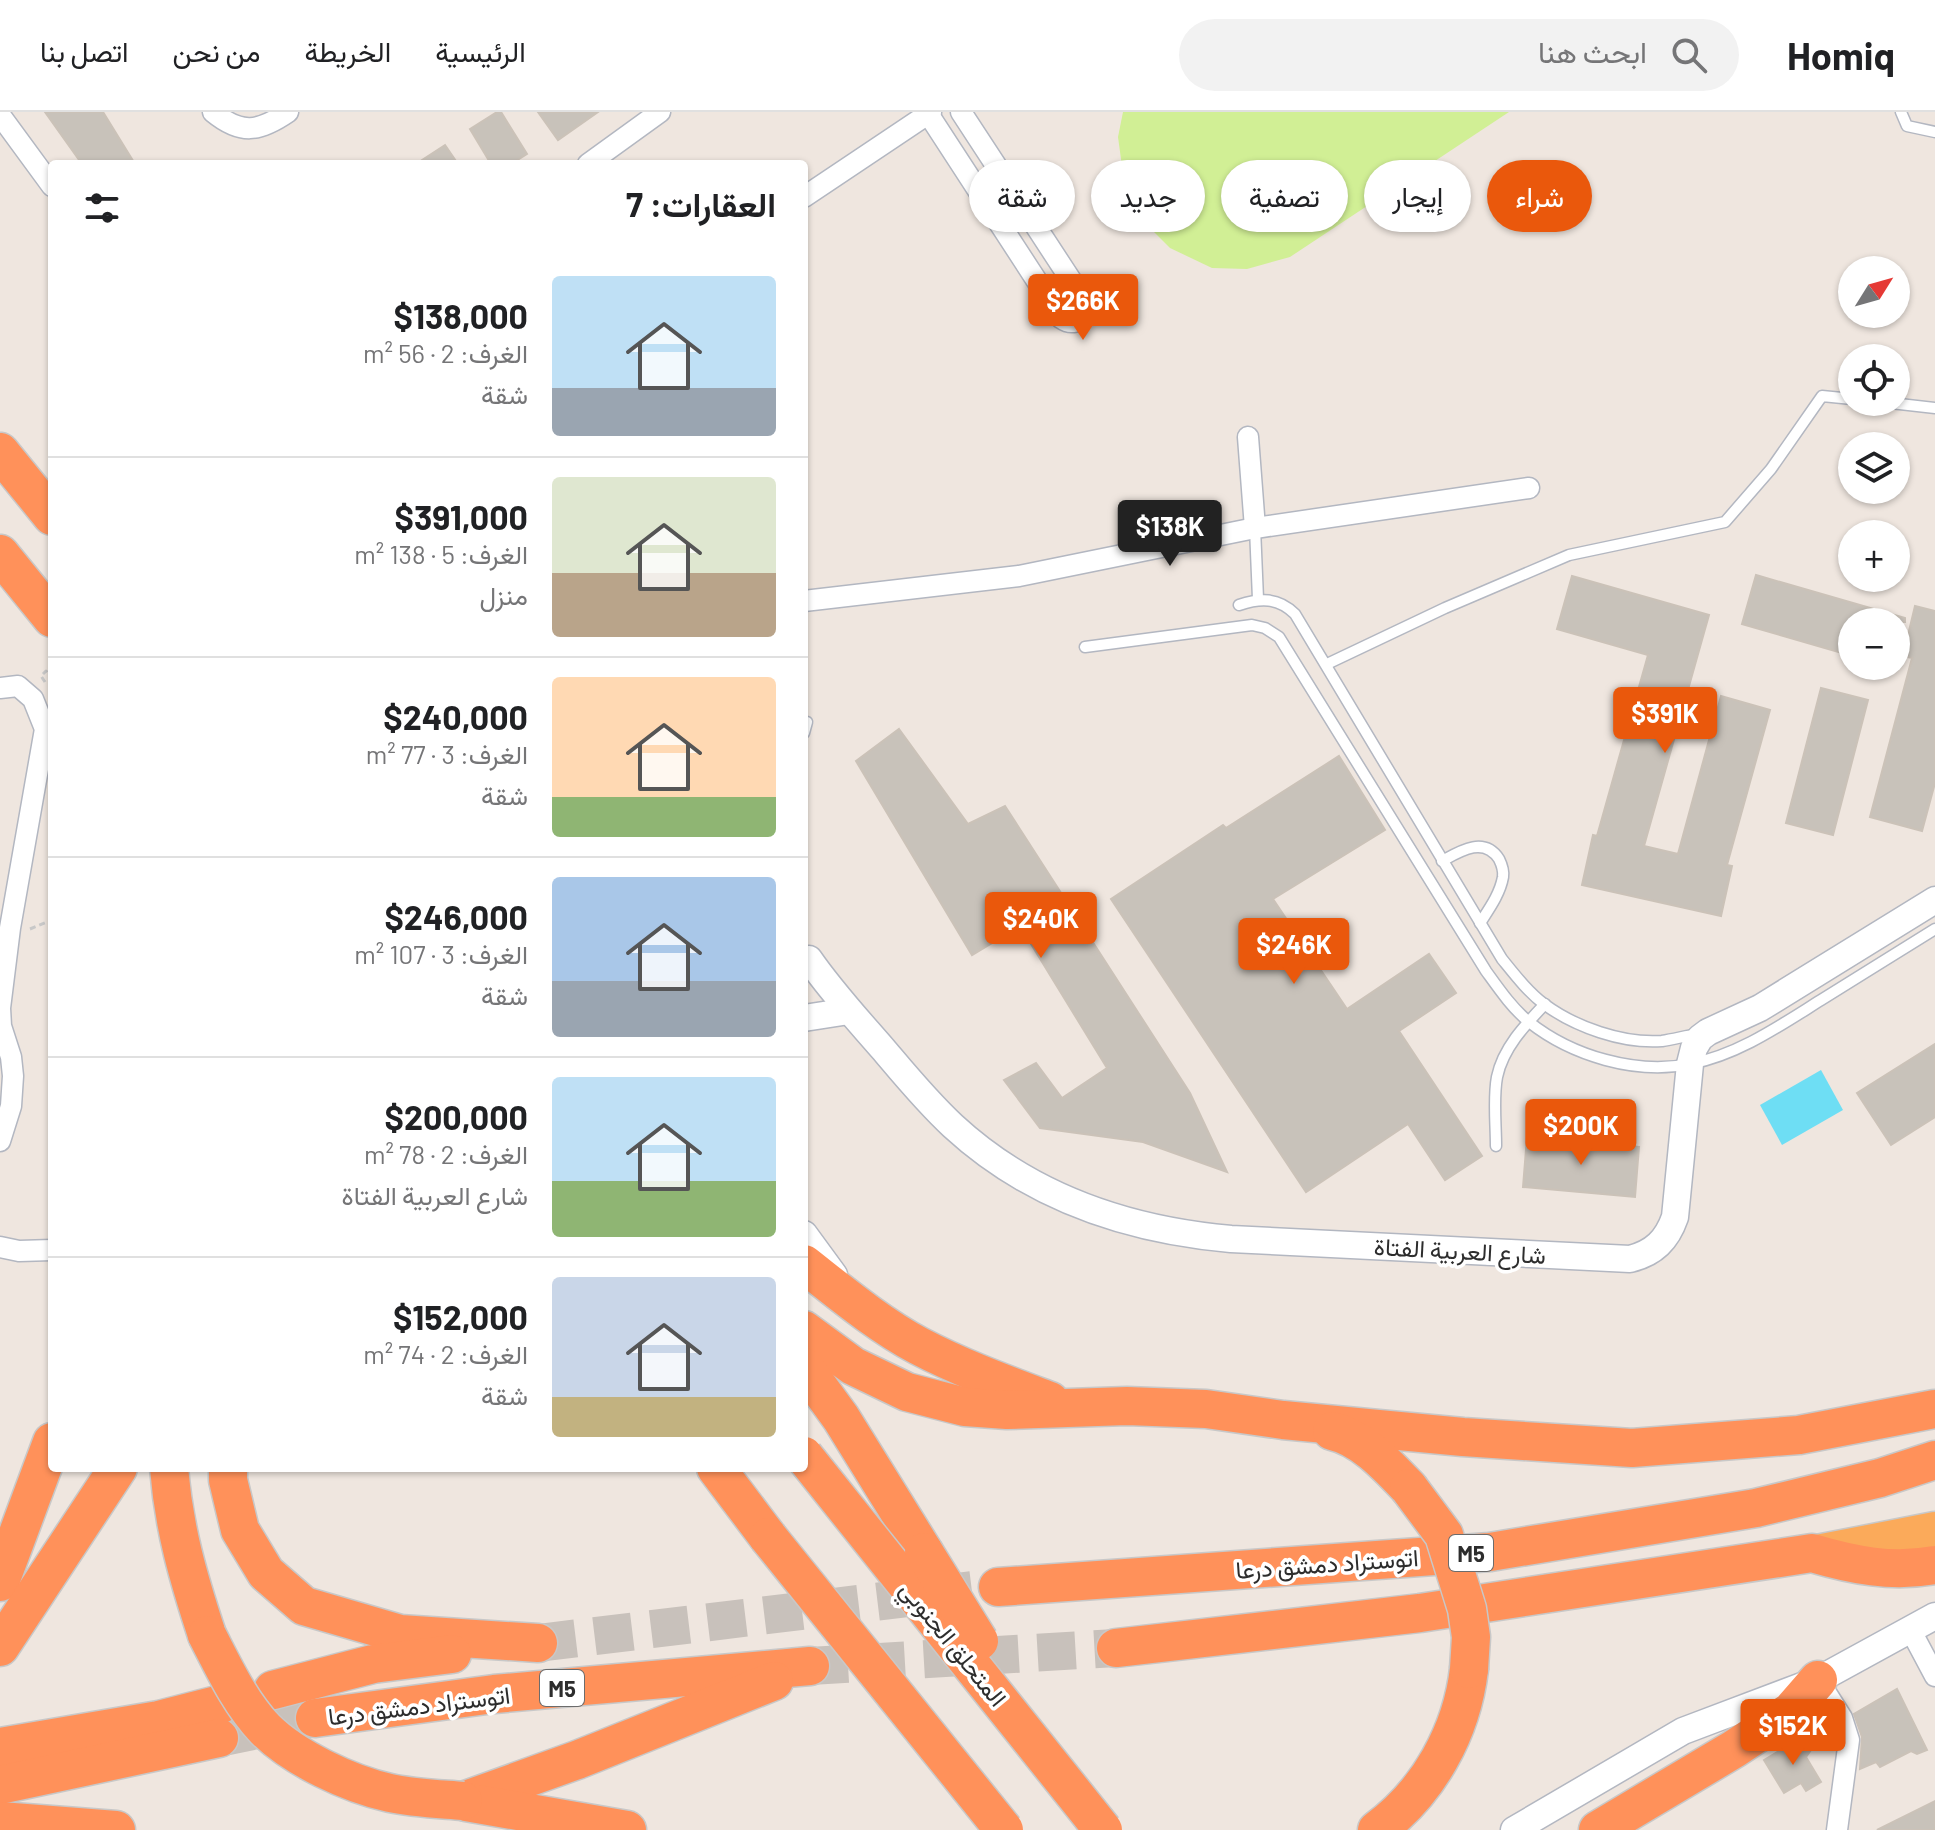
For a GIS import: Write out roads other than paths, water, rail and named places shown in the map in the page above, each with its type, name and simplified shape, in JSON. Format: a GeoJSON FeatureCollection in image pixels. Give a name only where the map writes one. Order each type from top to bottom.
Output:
{"type":"FeatureCollection","features":[{"type":"Feature","properties":{"kind":"highway"},"geometry":{"type":"LineString","coordinates":[[0,452],[48,511]]}},
{"type":"Feature","properties":{"kind":"highway"},"geometry":{"type":"LineString","coordinates":[[0,554],[43,607]]}},
{"type":"Feature","properties":{"kind":"highway"},"geometry":{"type":"LineString","coordinates":[[808,1267],[858,1307],[917,1345],[978,1375],[1067,1407]]}},
{"type":"Feature","properties":{"kind":"highway"},"geometry":{"type":"LineString","coordinates":[[808,1333],[879,1381],[921,1397],[965,1407],[1007,1410],[1067,1407],[1206,1409],[1283,1420],[1463,1437],[1632,1448],[1799,1435],[1935,1409]]}},
{"type":"Feature","properties":{"kind":"highway"},"geometry":{"type":"LineString","coordinates":[[808,1373],[841,1418],[1054,1767]]}},
{"type":"Feature","properties":{"kind":"highway"},"geometry":{"type":"LineString","coordinates":[[1283,1420],[1340,1433],[1380,1458],[1409,1488],[1444,1535],[1467,1609],[1471,1637],[1469,1669],[1466,1694],[1457,1723],[1444,1753],[1405,1805],[1377,1830]]}},
{"type":"Feature","properties":{"kind":"highway"},"geometry":{"type":"LineString","coordinates":[[0,1582],[48,1453]]}},
{"type":"Feature","properties":{"kind":"highway","name":"اتوستراد دمشق درعا"},"geometry":{"type":"LineString","coordinates":[[998,1587],[1490,1552],[1756,1508],[1880,1478],[1935,1460]]}},
{"type":"Feature","properties":{"kind":"highway","name":"المتحلق الجنوبي"},"geometry":{"type":"LineString","coordinates":[[808,1461],[1103,1830]]}},
{"type":"Feature","properties":{"kind":"highway"},"geometry":{"type":"LineString","coordinates":[[0,1647],[115,1472]]}},
{"type":"Feature","properties":{"kind":"highway"},"geometry":{"type":"LineString","coordinates":[[169,1472],[185,1568],[207,1635],[230,1680],[264,1728],[295,1753],[352,1781],[390,1793],[463,1801],[627,1830]]}},
{"type":"Feature","properties":{"kind":"highway","name":"اتوستراد دمشق درعا"},"geometry":{"type":"LineString","coordinates":[[228,1472],[240,1530],[266,1573],[304,1606],[400,1634],[538,1643],[373,1664],[273,1690]]}},
{"type":"Feature","properties":{"kind":"highway"},"geometry":{"type":"LineString","coordinates":[[719,1472],[1004,1830]]}},
{"type":"Feature","properties":{"kind":"highway","name":"M5"},"geometry":{"type":"LineString","coordinates":[[1116,1648],[1420,1613],[1812,1553],[1935,1529]]}},
{"type":"Feature","properties":{"kind":"highway"},"geometry":{"type":"LineString","coordinates":[[1812,1553],[1852,1565],[1881,1569],[1914,1569],[1935,1565]]}},
{"type":"Feature","properties":{"kind":"highway","name":"اتوستراد دمشق درعا"},"geometry":{"type":"LineString","coordinates":[[315,1718],[494,1694],[810,1666],[577,1760],[463,1801]]}},
{"type":"Feature","properties":{"kind":"highway"},"geometry":{"type":"LineString","coordinates":[[1598,1830],[1734,1749],[1791,1711],[1818,1680]]}},
{"type":"Feature","properties":{"kind":"highway"},"geometry":{"type":"LineString","coordinates":[[0,1747],[159,1720],[220,1721],[0,1785]]}},
{"type":"Feature","properties":{"kind":"highway"},"geometry":{"type":"LineString","coordinates":[[0,1821],[96,1829]]}},
{"type":"Feature","properties":{"kind":"street"},"geometry":{"type":"LineString","coordinates":[[213,112],[224,121],[247,130],[274,122],[288,112]]}},
{"type":"Feature","properties":{"kind":"street"},"geometry":{"type":"LineString","coordinates":[[594,160],[660,112]]}},
{"type":"Feature","properties":{"kind":"street"},"geometry":{"type":"LineString","coordinates":[[808,194],[929,113],[1061,318],[1072,323],[1078,321],[1086,312],[1084,300],[961,112]]}},
{"type":"Feature","properties":{"kind":"street"},"geometry":{"type":"LineString","coordinates":[[0,115],[48,181]]}},
{"type":"Feature","properties":{"kind":"street"},"geometry":{"type":"LineString","coordinates":[[1248,437],[1255,528]]}},
{"type":"Feature","properties":{"kind":"street"},"geometry":{"type":"LineString","coordinates":[[808,601],[1019,576],[1255,528],[1529,488]]}},
{"type":"Feature","properties":{"kind":"street"},"geometry":{"type":"LineString","coordinates":[[0,688],[18,686],[33,699],[45,729],[10,928],[0,1008],[13,1076],[11,1106],[0,1141]]}},
{"type":"Feature","properties":{"kind":"street"},"geometry":{"type":"LineString","coordinates":[[1708,1032],[1760,1008],[1935,900]]}},
{"type":"Feature","properties":{"kind":"street","name":"شارع العربية الفتاة"},"geometry":{"type":"LineString","coordinates":[[808,960],[923,1096],[954,1127],[1024,1178],[1063,1199],[1131,1223],[1188,1235],[1231,1239],[1630,1259],[1643,1256],[1664,1240],[1675,1217],[1690,1064],[1694,1048],[1708,1032]]}},
{"type":"Feature","properties":{"kind":"street"},"geometry":{"type":"LineString","coordinates":[[808,1017],[849,1011]]}},
{"type":"Feature","properties":{"kind":"street"},"geometry":{"type":"LineString","coordinates":[[808,1239],[858,1307]]}},
{"type":"Feature","properties":{"kind":"street"},"geometry":{"type":"LineString","coordinates":[[0,1247],[19,1251],[48,1250]]}},
{"type":"Feature","properties":{"kind":"street"},"geometry":{"type":"LineString","coordinates":[[1514,1830],[1683,1731],[1818,1680],[1935,1616]]}},
{"type":"Feature","properties":{"kind":"street"},"geometry":{"type":"LineString","coordinates":[[1910,1629],[1935,1676]]}},
{"type":"Feature","properties":{"kind":"street"},"geometry":{"type":"LineString","coordinates":[[1818,1680],[1846,1726],[1849,1740],[1837,1830]]}},
{"type":"Feature","properties":{"kind":"lane"},"geometry":{"type":"LineString","coordinates":[[1901,112],[1907,126],[1935,132]]}},
{"type":"Feature","properties":{"kind":"lane"},"geometry":{"type":"LineString","coordinates":[[1327,664],[1445,608],[1569,555],[1725,522],[1771,469],[1822,396],[1838,398]]}},
{"type":"Feature","properties":{"kind":"lane"},"geometry":{"type":"LineString","coordinates":[[1910,405],[1935,408]]}},
{"type":"Feature","properties":{"kind":"lane"},"geometry":{"type":"LineString","coordinates":[[1255,528],[1258,599]]}},
{"type":"Feature","properties":{"kind":"lane"},"geometry":{"type":"LineString","coordinates":[[1239,605],[1266,599],[1291,610],[1327,664],[1502,959],[1545,1004],[1597,1031],[1631,1039],[1659,1041],[1708,1032]]}},
{"type":"Feature","properties":{"kind":"lane"},"geometry":{"type":"LineString","coordinates":[[1085,647],[1252,625],[1265,628],[1279,637],[1486,971],[1528,1021],[1557,1040],[1586,1053],[1617,1062],[1655,1067],[1690,1064],[1731,1050],[1771,1031],[1935,929]]}},
{"type":"Feature","properties":{"kind":"lane"},"geometry":{"type":"LineString","coordinates":[[1442,861],[1477,846],[1490,850],[1501,862],[1500,887],[1480,923]]}},
{"type":"Feature","properties":{"kind":"lane"},"geometry":{"type":"LineString","coordinates":[[1416,860],[1434,848]]}},
{"type":"Feature","properties":{"kind":"lane"},"geometry":{"type":"LineString","coordinates":[[1496,1146],[1497,1078],[1504,1057],[1528,1021],[1545,1004]]}},
{"type":"Feature","properties":{"kind":"water"},"geometry":{"type":"Polygon","coordinates":[[[1821,1070],[1843,1110],[1782,1145],[1760,1105],[1821,1070]]]}},
{"type":"Feature","properties":{"kind":"tunnel"},"geometry":{"type":"LineString","coordinates":[[538,1643],[998,1587]]}},
{"type":"Feature","properties":{"kind":"tunnel"},"geometry":{"type":"LineString","coordinates":[[810,1666],[1116,1648]]}},
{"type":"Feature","properties":{"kind":"tunnel"},"geometry":{"type":"LineString","coordinates":[[219,1738],[315,1718]]}}]}
